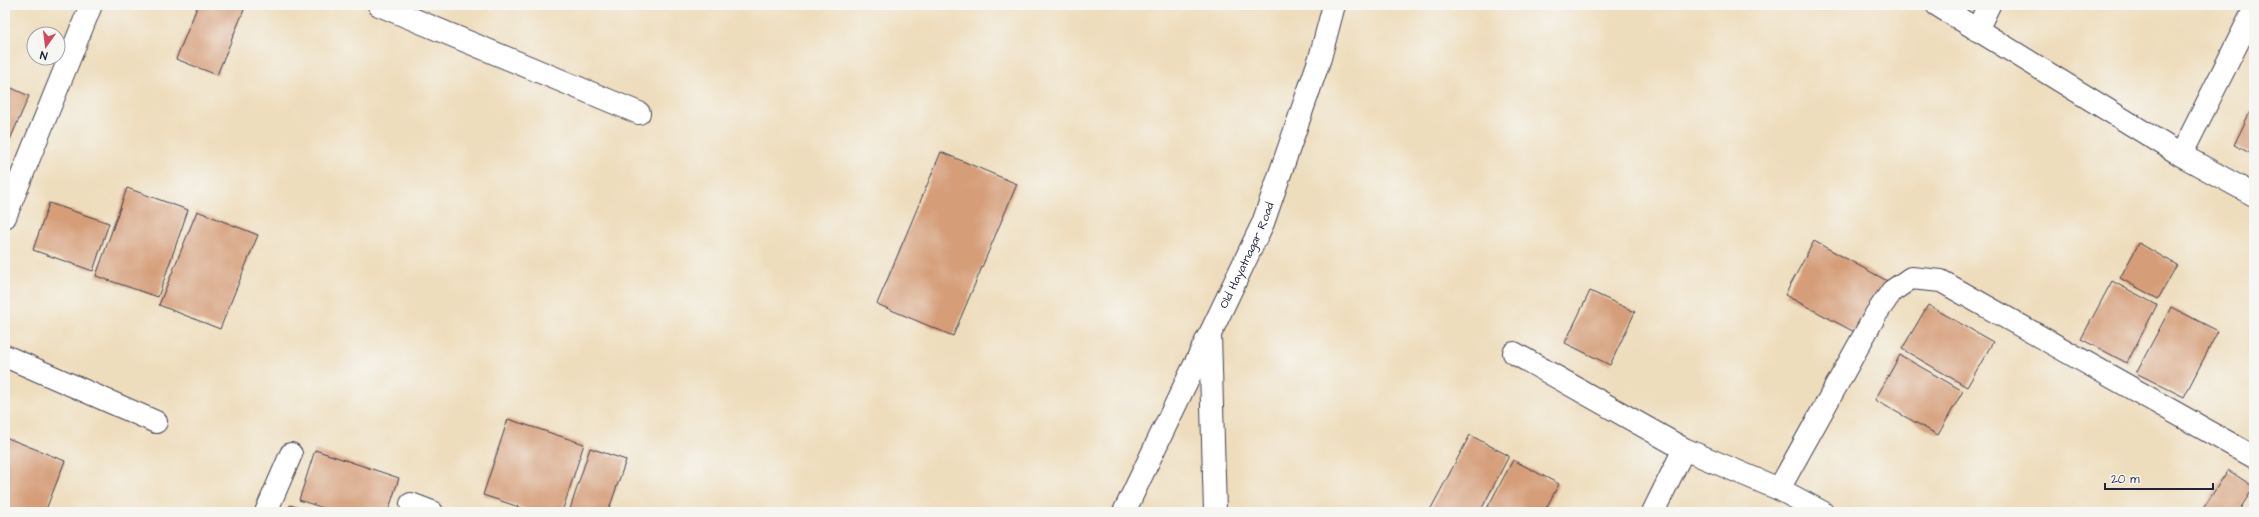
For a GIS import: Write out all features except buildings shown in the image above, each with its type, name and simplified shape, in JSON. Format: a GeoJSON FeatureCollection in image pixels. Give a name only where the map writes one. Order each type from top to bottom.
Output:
{"type":"FeatureCollection","features":[{"type":"Feature","properties":{"kind":"street"},"geometry":{"type":"LineString","coordinates":[[5,217],[11,186],[91,5]]}},
{"type":"Feature","properties":{"kind":"street"},"geometry":{"type":"LineString","coordinates":[[379,5],[639,113]]}},
{"type":"Feature","properties":{"kind":"street","name":"Old Hayatnagar Road"},"geometry":{"type":"LineString","coordinates":[[1216,512],[1210,334],[1263,223],[1320,58],[1334,5]]}},
{"type":"Feature","properties":{"kind":"street"},"geometry":{"type":"LineString","coordinates":[[1938,5],[2181,155],[2254,195]]}},
{"type":"Feature","properties":{"kind":"street"},"geometry":{"type":"LineString","coordinates":[[1977,30],[1989,5]]}},
{"type":"Feature","properties":{"kind":"street"},"geometry":{"type":"LineString","coordinates":[[2181,155],[2254,10]]}},
{"type":"Feature","properties":{"kind":"street"},"geometry":{"type":"LineString","coordinates":[[1779,489],[1876,314],[1892,291],[1911,278],[1941,281],[2254,457]]}},
{"type":"Feature","properties":{"kind":"street"},"geometry":{"type":"LineString","coordinates":[[1124,512],[1210,334]]}},
{"type":"Feature","properties":{"kind":"street"},"geometry":{"type":"LineString","coordinates":[[1514,353],[1684,449],[1779,489],[1822,512]]}},
{"type":"Feature","properties":{"kind":"street"},"geometry":{"type":"LineString","coordinates":[[5,356],[156,422]]}},
{"type":"Feature","properties":{"kind":"street"},"geometry":{"type":"LineString","coordinates":[[1653,512],[1684,449]]}},
{"type":"Feature","properties":{"kind":"street"},"geometry":{"type":"LineString","coordinates":[[266,512],[291,454]]}},
{"type":"Feature","properties":{"kind":"street"},"geometry":{"type":"LineString","coordinates":[[411,504],[432,512]]}}]}
